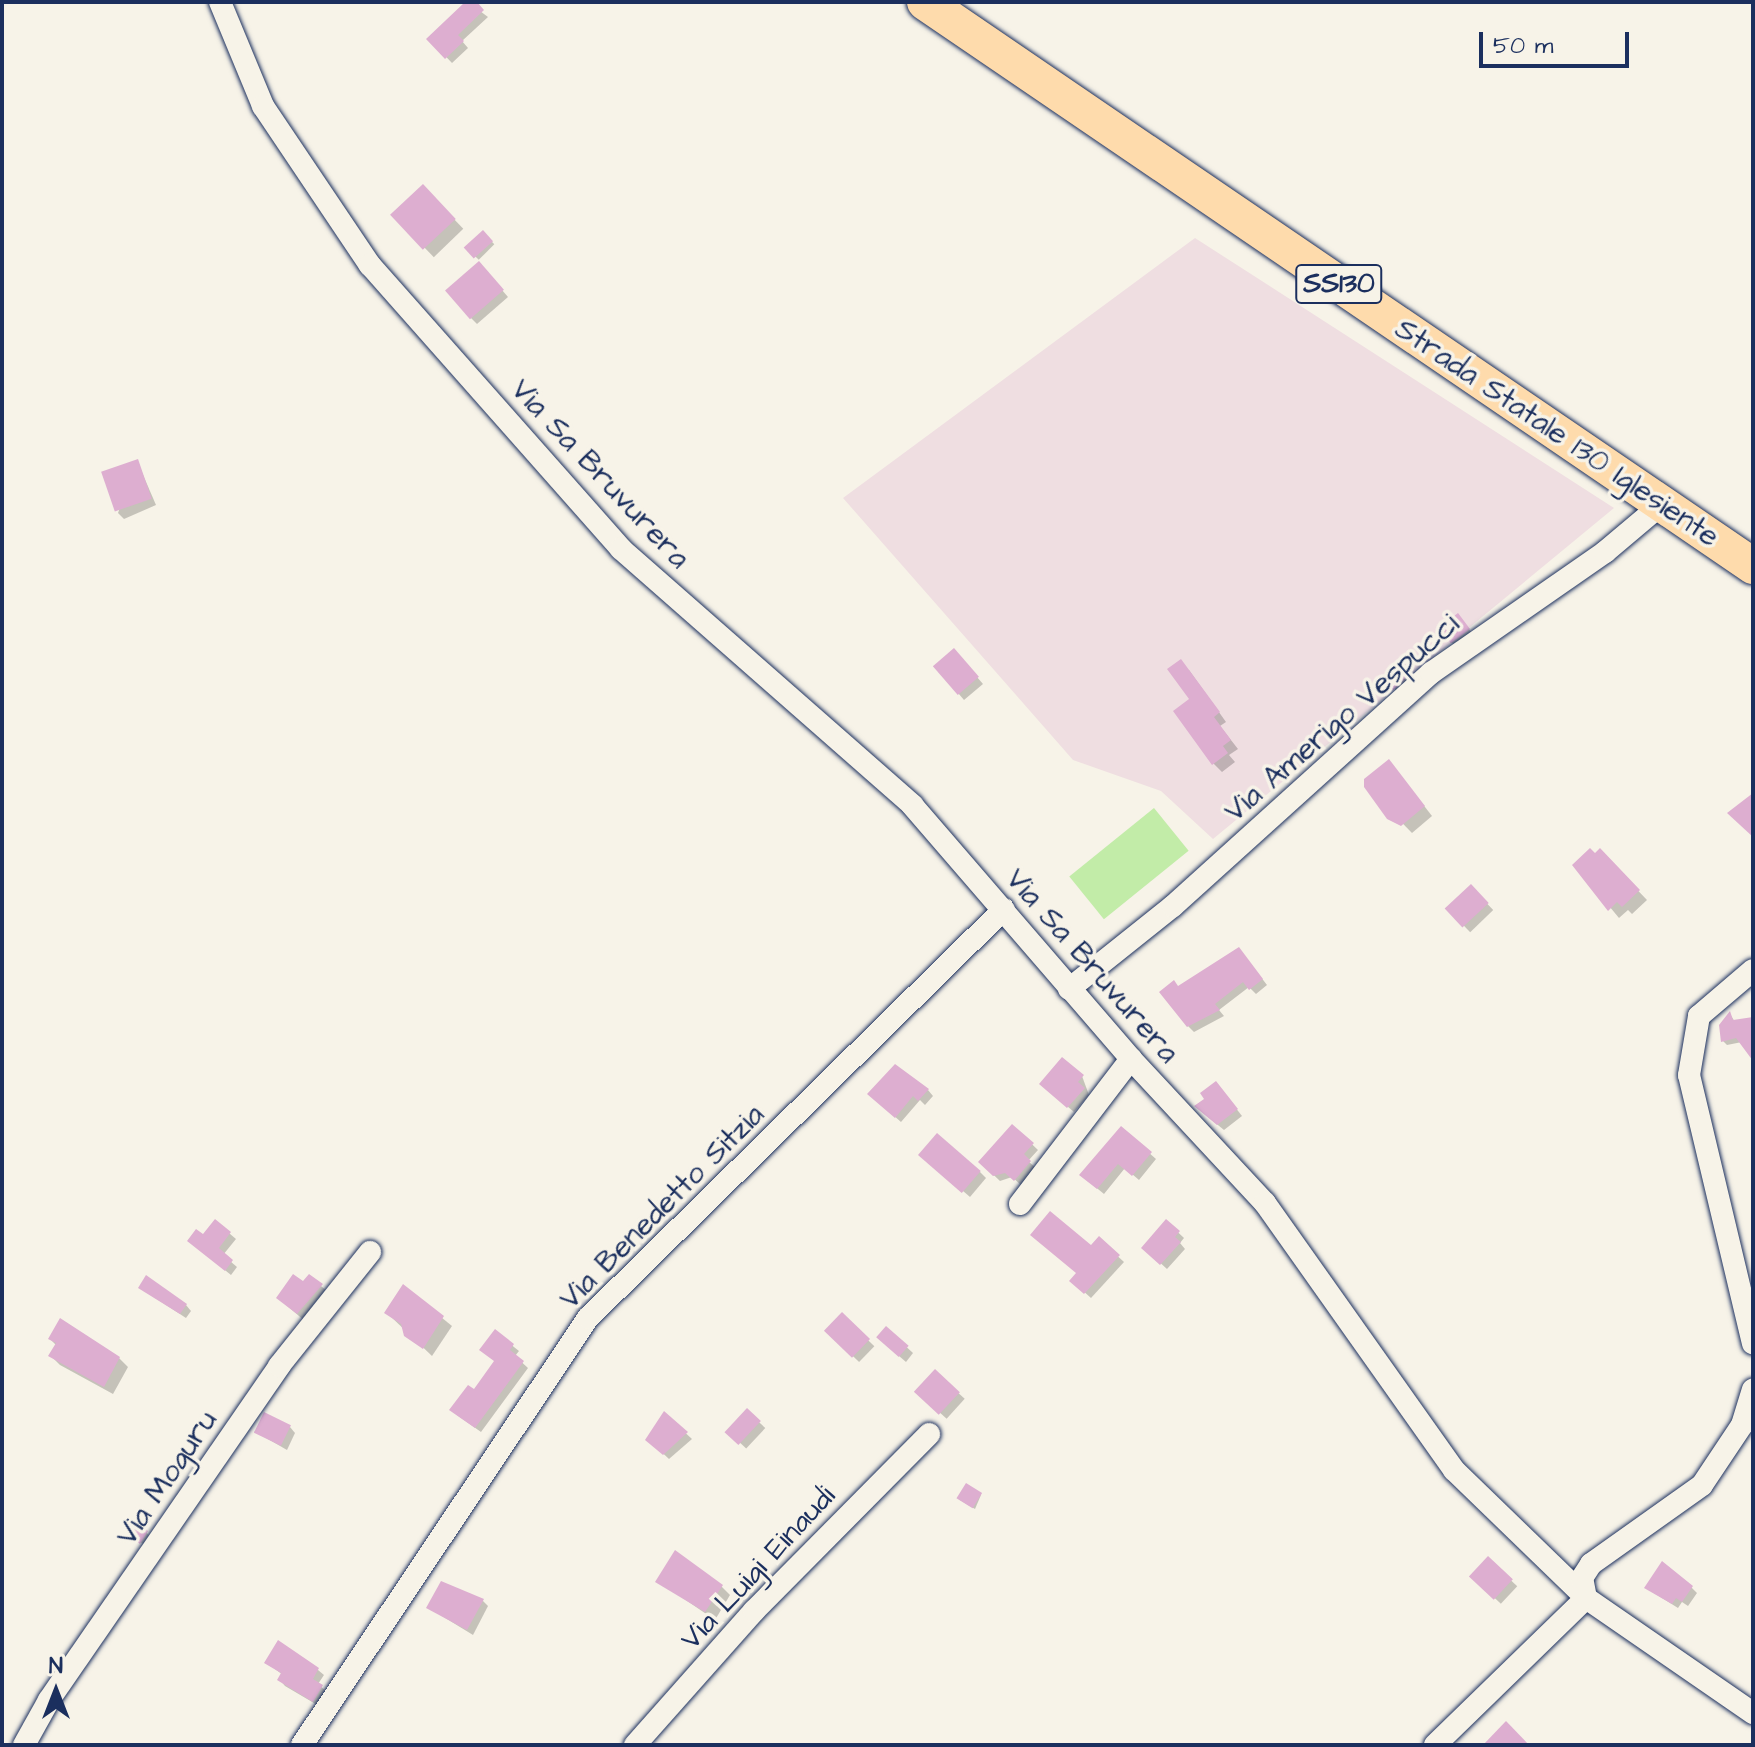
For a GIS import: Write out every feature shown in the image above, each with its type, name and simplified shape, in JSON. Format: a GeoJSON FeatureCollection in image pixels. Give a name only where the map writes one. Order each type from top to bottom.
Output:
{"type":"FeatureCollection","features":[{"type":"Feature","properties":{"kind":"main road","name":"Strada Statale 130 Iglesiente"},"geometry":{"type":"LineString","coordinates":[[925,2],[1753,566]]}},
{"type":"Feature","properties":{"kind":"main road","name":"Strada Statale 130 Iglesiente"},"geometry":{"type":"LineString","coordinates":[[964,2],[1753,539]]}},
{"type":"Feature","properties":{"kind":"street","name":"Via Sa Bruvurera"},"geometry":{"type":"LineString","coordinates":[[220,2],[263,106],[370,265],[621,549],[912,805],[1131,1059],[1265,1203],[1454,1470],[1586,1598],[1753,1713]]}},
{"type":"Feature","properties":{"kind":"street","name":"Via Amerigo Vespucci"},"geometry":{"type":"LineString","coordinates":[[1069,989],[1173,906],[1431,673],[1605,552],[1662,504]]}},
{"type":"Feature","properties":{"kind":"street","name":"Via Benedetto Sitzia"},"geometry":{"type":"LineString","coordinates":[[302,1745],[588,1318],[1004,909]]}},
{"type":"Feature","properties":{"kind":"street"},"geometry":{"type":"LineString","coordinates":[[1753,970],[1699,1016],[1689,1075],[1753,1343]]}},
{"type":"Feature","properties":{"kind":"street"},"geometry":{"type":"LineString","coordinates":[[1020,1204],[1131,1059]]}},
{"type":"Feature","properties":{"kind":"street","name":"Via Moguru"},"geometry":{"type":"LineString","coordinates":[[24,1745],[49,1700],[279,1366],[370,1252]]}},
{"type":"Feature","properties":{"kind":"street"},"geometry":{"type":"LineString","coordinates":[[1435,1745],[1586,1598],[1582,1578],[1591,1564],[1702,1485],[1742,1425],[1753,1390]]}},
{"type":"Feature","properties":{"kind":"street","name":"Via Luigi Einaudi"},"geometry":{"type":"LineString","coordinates":[[635,1745],[754,1611],[929,1434]]}},
{"type":"Feature","properties":{"kind":"shaded area"},"geometry":{"type":"Polygon","coordinates":[[[1195,238],[1614,508],[1213,839],[1161,791],[1073,760],[843,498],[1195,238]]]}},
{"type":"Feature","properties":{"kind":"green space"},"geometry":{"type":"Polygon","coordinates":[[[1154,808],[1189,851],[1104,919],[1069,877],[1154,808]]]}},
{"type":"Feature","properties":{"kind":"building"},"geometry":{"type":"Polygon","coordinates":[[[465,2],[477,2],[484,10],[458,35],[464,41],[445,59],[426,39],[465,2]]]}},
{"type":"Feature","properties":{"kind":"building"},"geometry":{"type":"Polygon","coordinates":[[[423,184],[456,219],[423,250],[390,215],[423,184]]]}},
{"type":"Feature","properties":{"kind":"building"},"geometry":{"type":"Polygon","coordinates":[[[483,230],[493,241],[474,259],[464,247],[483,230]]]}},
{"type":"Feature","properties":{"kind":"building"},"geometry":{"type":"Polygon","coordinates":[[[479,261],[504,290],[470,319],[445,291],[479,261]]]}},
{"type":"Feature","properties":{"kind":"building"},"geometry":{"type":"Polygon","coordinates":[[[138,459],[152,499],[115,511],[101,472],[138,459]]]}},
{"type":"Feature","properties":{"kind":"building"},"geometry":{"type":"Polygon","coordinates":[[[1458,613],[1470,629],[1451,643],[1439,627],[1458,613]]]}},
{"type":"Feature","properties":{"kind":"building"},"geometry":{"type":"Polygon","coordinates":[[[954,648],[979,677],[958,695],[933,666],[954,648]]]}},
{"type":"Feature","properties":{"kind":"building"},"geometry":{"type":"Polygon","coordinates":[[[1181,659],[1220,712],[1214,717],[1231,740],[1223,746],[1228,753],[1212,765],[1173,711],[1189,699],[1167,669],[1181,659]]]}},
{"type":"Feature","properties":{"kind":"building"},"geometry":{"type":"Polygon","coordinates":[[[1403,662],[1412,671],[1393,690],[1384,681],[1403,662]]]}},
{"type":"Feature","properties":{"kind":"building"},"geometry":{"type":"Polygon","coordinates":[[[1389,759],[1425,806],[1401,826],[1387,819],[1364,787],[1364,779],[1389,759]]]}},
{"type":"Feature","properties":{"kind":"building"},"geometry":{"type":"Polygon","coordinates":[[[1753,793],[1753,837],[1727,813],[1753,793]]]}},
{"type":"Feature","properties":{"kind":"building"},"geometry":{"type":"Polygon","coordinates":[[[1590,848],[1595,853],[1600,848],[1640,890],[1622,907],[1617,902],[1608,911],[1572,865],[1590,848]]]}},
{"type":"Feature","properties":{"kind":"building"},"geometry":{"type":"Polygon","coordinates":[[[1471,884],[1489,903],[1462,928],[1445,909],[1471,884]]]}},
{"type":"Feature","properties":{"kind":"building"},"geometry":{"type":"Polygon","coordinates":[[[1239,947],[1263,979],[1249,990],[1243,982],[1215,1004],[1220,1010],[1187,1027],[1159,992],[1174,980],[1178,986],[1239,947]]]}},
{"type":"Feature","properties":{"kind":"building"},"geometry":{"type":"Polygon","coordinates":[[[1730,1011],[1733,1020],[1753,1017],[1753,1061],[1736,1038],[1721,1042],[1719,1025],[1730,1011]]]}},
{"type":"Feature","properties":{"kind":"building"},"geometry":{"type":"Polygon","coordinates":[[[1062,1057],[1084,1075],[1078,1082],[1085,1088],[1067,1108],[1039,1084],[1062,1057]]]}},
{"type":"Feature","properties":{"kind":"building"},"geometry":{"type":"Polygon","coordinates":[[[895,1064],[929,1089],[918,1101],[913,1096],[895,1118],[867,1094],[895,1064]]]}},
{"type":"Feature","properties":{"kind":"building"},"geometry":{"type":"Polygon","coordinates":[[[1216,1081],[1238,1109],[1217,1125],[1194,1106],[1204,1099],[1200,1093],[1216,1081]]]}},
{"type":"Feature","properties":{"kind":"building"},"geometry":{"type":"Polygon","coordinates":[[[1012,1124],[1034,1143],[1024,1154],[1031,1161],[1014,1181],[1005,1173],[993,1176],[978,1162],[1012,1124]]]}},
{"type":"Feature","properties":{"kind":"building"},"geometry":{"type":"Polygon","coordinates":[[[1121,1126],[1152,1152],[1132,1176],[1118,1164],[1097,1189],[1079,1175],[1121,1126]]]}},
{"type":"Feature","properties":{"kind":"building"},"geometry":{"type":"Polygon","coordinates":[[[937,1133],[981,1171],[962,1193],[918,1155],[937,1133]]]}},
{"type":"Feature","properties":{"kind":"building"},"geometry":{"type":"Polygon","coordinates":[[[1050,1211],[1091,1245],[1099,1236],[1120,1255],[1084,1294],[1069,1281],[1076,1273],[1030,1235],[1050,1211]]]}},
{"type":"Feature","properties":{"kind":"building"},"geometry":{"type":"Polygon","coordinates":[[[215,1219],[231,1232],[219,1248],[233,1260],[225,1271],[187,1241],[196,1229],[203,1234],[215,1219]]]}},
{"type":"Feature","properties":{"kind":"building"},"geometry":{"type":"Polygon","coordinates":[[[1166,1219],[1180,1231],[1175,1237],[1181,1242],[1160,1265],[1141,1248],[1166,1219]]]}},
{"type":"Feature","properties":{"kind":"building"},"geometry":{"type":"Polygon","coordinates":[[[293,1274],[303,1281],[309,1274],[323,1284],[297,1314],[276,1298],[293,1274]]]}},
{"type":"Feature","properties":{"kind":"building"},"geometry":{"type":"Polygon","coordinates":[[[146,1275],[187,1304],[180,1314],[138,1288],[146,1275]]]}},
{"type":"Feature","properties":{"kind":"building"},"geometry":{"type":"Polygon","coordinates":[[[403,1284],[444,1316],[423,1349],[404,1336],[401,1324],[384,1313],[403,1284]]]}},
{"type":"Feature","properties":{"kind":"building"},"geometry":{"type":"Polygon","coordinates":[[[842,1312],[870,1339],[852,1358],[824,1331],[842,1312]]]}},
{"type":"Feature","properties":{"kind":"building"},"geometry":{"type":"Polygon","coordinates":[[[60,1318],[120,1357],[104,1387],[48,1356],[56,1343],[48,1339],[60,1318]]]}},
{"type":"Feature","properties":{"kind":"building"},"geometry":{"type":"Polygon","coordinates":[[[886,1326],[909,1346],[899,1357],[876,1337],[886,1326]]]}},
{"type":"Feature","properties":{"kind":"building"},"geometry":{"type":"Polygon","coordinates":[[[495,1329],[514,1344],[510,1350],[524,1361],[475,1428],[449,1410],[468,1385],[474,1389],[494,1361],[479,1350],[495,1329]]]}},
{"type":"Feature","properties":{"kind":"building"},"geometry":{"type":"Polygon","coordinates":[[[935,1369],[960,1392],[939,1415],[914,1392],[935,1369]]]}},
{"type":"Feature","properties":{"kind":"building"},"geometry":{"type":"Polygon","coordinates":[[[747,1408],[761,1421],[738,1445],[724,1432],[747,1408]]]}},
{"type":"Feature","properties":{"kind":"building"},"geometry":{"type":"Polygon","coordinates":[[[664,1411],[688,1432],[663,1455],[645,1440],[664,1411]]]}},
{"type":"Feature","properties":{"kind":"building"},"geometry":{"type":"Polygon","coordinates":[[[264,1412],[291,1425],[281,1446],[254,1433],[264,1412]]]}},
{"type":"Feature","properties":{"kind":"building"},"geometry":{"type":"Polygon","coordinates":[[[966,1483],[982,1493],[973,1508],[956,1498],[966,1483]]]}},
{"type":"Feature","properties":{"kind":"building"},"geometry":{"type":"Polygon","coordinates":[[[138,1523],[148,1531],[140,1544],[128,1535],[138,1523]]]}},
{"type":"Feature","properties":{"kind":"building"},"geometry":{"type":"Polygon","coordinates":[[[675,1550],[723,1585],[705,1612],[655,1582],[675,1550]]]}},
{"type":"Feature","properties":{"kind":"building"},"geometry":{"type":"Polygon","coordinates":[[[1488,1556],[1513,1579],[1494,1600],[1469,1576],[1488,1556]]]}},
{"type":"Feature","properties":{"kind":"building"},"geometry":{"type":"Polygon","coordinates":[[[1662,1561],[1693,1586],[1682,1602],[1676,1598],[1672,1604],[1644,1588],[1662,1561]]]}},
{"type":"Feature","properties":{"kind":"building"},"geometry":{"type":"Polygon","coordinates":[[[441,1581],[484,1599],[467,1630],[426,1608],[441,1581]]]}},
{"type":"Feature","properties":{"kind":"building"},"geometry":{"type":"Polygon","coordinates":[[[278,1640],[319,1668],[313,1679],[323,1685],[313,1702],[277,1680],[281,1673],[264,1663],[278,1640]]]}},
{"type":"Feature","properties":{"kind":"building"},"geometry":{"type":"Polygon","coordinates":[[[1506,1721],[1529,1745],[1483,1745],[1506,1721]]]}}]}
